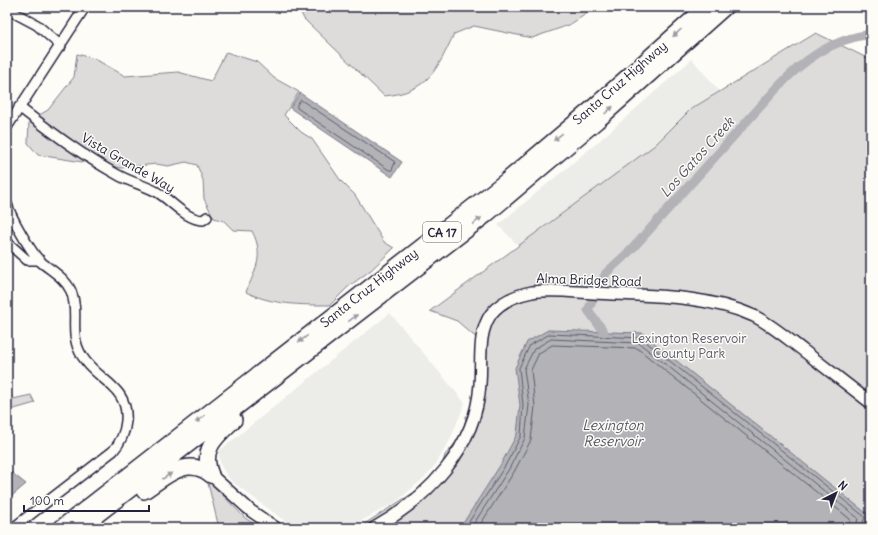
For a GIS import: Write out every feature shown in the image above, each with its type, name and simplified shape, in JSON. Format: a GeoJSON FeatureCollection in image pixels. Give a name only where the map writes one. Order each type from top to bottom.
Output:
{"type":"FeatureCollection","features":[{"type":"Feature","properties":{"kind":"highway","name":"Santa Cruz Highway"},"geometry":{"type":"LineString","coordinates":[[61,528],[506,181],[589,111],[706,7]]}},
{"type":"Feature","properties":{"kind":"highway","name":"Santa Cruz Highway"},"geometry":{"type":"LineString","coordinates":[[80,528],[515,191],[597,121],[725,7]]}},
{"type":"Feature","properties":{"kind":"highway"},"geometry":{"type":"LineString","coordinates":[[211,475],[207,458],[211,445],[225,429],[288,368]]}},
{"type":"Feature","properties":{"kind":"highway"},"geometry":{"type":"LineString","coordinates":[[87,528],[181,468],[189,466],[198,467],[211,475]]}},
{"type":"Feature","properties":{"kind":"street"},"geometry":{"type":"LineString","coordinates":[[7,127],[85,7]]}},
{"type":"Feature","properties":{"kind":"street"},"geometry":{"type":"LineString","coordinates":[[7,9],[37,25],[61,46]]}},
{"type":"Feature","properties":{"kind":"street","name":"Vista Grande Way"},"geometry":{"type":"LineString","coordinates":[[19,107],[47,129],[118,175],[157,192],[194,218],[203,220],[207,217]]}},
{"type":"Feature","properties":{"kind":"street"},"geometry":{"type":"LineString","coordinates":[[7,204],[10,213],[40,260],[65,282],[71,292],[74,306],[73,332],[76,345],[82,358],[120,395],[125,404],[126,422],[122,438],[113,451],[13,528]]}},
{"type":"Feature","properties":{"kind":"street"},"geometry":{"type":"LineString","coordinates":[[7,242],[28,260],[40,260]]}},
{"type":"Feature","properties":{"kind":"street","name":"Alma Bridge Road"},"geometry":{"type":"LineString","coordinates":[[374,528],[400,511],[426,490],[444,473],[459,450],[468,433],[476,408],[480,387],[482,338],[485,325],[492,313],[501,304],[526,293],[548,291],[645,296],[708,302],[724,306],[755,317],[791,341],[871,403]]}},
{"type":"Feature","properties":{"kind":"street"},"geometry":{"type":"LineString","coordinates":[[211,475],[251,511],[276,528]]}},
{"type":"Feature","properties":{"kind":"shaded area"},"geometry":{"type":"Polygon","coordinates":[[[692,59],[737,112],[554,282],[498,225],[598,142],[692,59]]]}},
{"type":"Feature","properties":{"kind":"shaded area"},"geometry":{"type":"Polygon","coordinates":[[[390,313],[465,403],[450,440],[436,464],[425,477],[396,502],[354,525],[335,528],[304,528],[290,525],[230,480],[221,466],[218,452],[390,313]]]}},
{"type":"Feature","properties":{"kind":"green space"},"geometry":{"type":"Polygon","coordinates":[[[298,7],[597,7],[569,25],[532,38],[474,26],[454,34],[442,58],[429,77],[411,90],[399,94],[384,96],[304,19],[298,7]]]}},
{"type":"Feature","properties":{"kind":"green space","name":"Lexington Reservoir County Park"},"geometry":{"type":"Polygon","coordinates":[[[816,33],[871,60],[871,528],[358,528],[416,491],[441,469],[445,455],[464,433],[466,416],[471,416],[480,341],[457,321],[430,311],[655,145],[691,109],[816,33]]]}},
{"type":"Feature","properties":{"kind":"green space"},"geometry":{"type":"Polygon","coordinates":[[[226,52],[257,62],[274,78],[299,92],[284,115],[301,132],[312,139],[341,181],[355,195],[384,242],[394,248],[371,270],[348,287],[330,305],[276,302],[266,300],[246,292],[257,263],[258,248],[256,240],[252,231],[233,230],[224,221],[214,218],[204,199],[203,180],[197,165],[186,162],[168,166],[156,164],[121,168],[38,155],[28,143],[29,121],[48,110],[74,77],[77,54],[95,59],[125,76],[178,72],[211,81],[226,52]]]}},
{"type":"Feature","properties":{"kind":"green space"},"geometry":{"type":"Polygon","coordinates":[[[10,393],[13,399],[31,395],[35,403],[7,411],[7,394],[10,393]]]}},
{"type":"Feature","properties":{"kind":"green space"},"geometry":{"type":"Polygon","coordinates":[[[207,479],[245,518],[260,528],[219,528],[207,479]]]}},
{"type":"Feature","properties":{"kind":"water"},"geometry":{"type":"Polygon","coordinates":[[[300,93],[402,162],[392,177],[290,108],[300,93]]]}},
{"type":"Feature","properties":{"kind":"water","name":"Lexington Reservoir"},"geometry":{"type":"Polygon","coordinates":[[[548,330],[642,333],[871,517],[871,519],[863,528],[460,528],[501,464],[517,434],[520,405],[515,368],[527,342],[548,330]]]}},
{"type":"Feature","properties":{"kind":"water"},"geometry":{"type":"Polygon","coordinates":[[[7,469],[26,484],[7,500],[7,469]]]}},
{"type":"Feature","properties":{"kind":"waterway","name":"Los Gatos Creek"},"geometry":{"type":"LineString","coordinates":[[604,332],[588,310],[606,273],[632,249],[777,88],[797,68],[819,52],[831,46],[871,34]]}}]}
